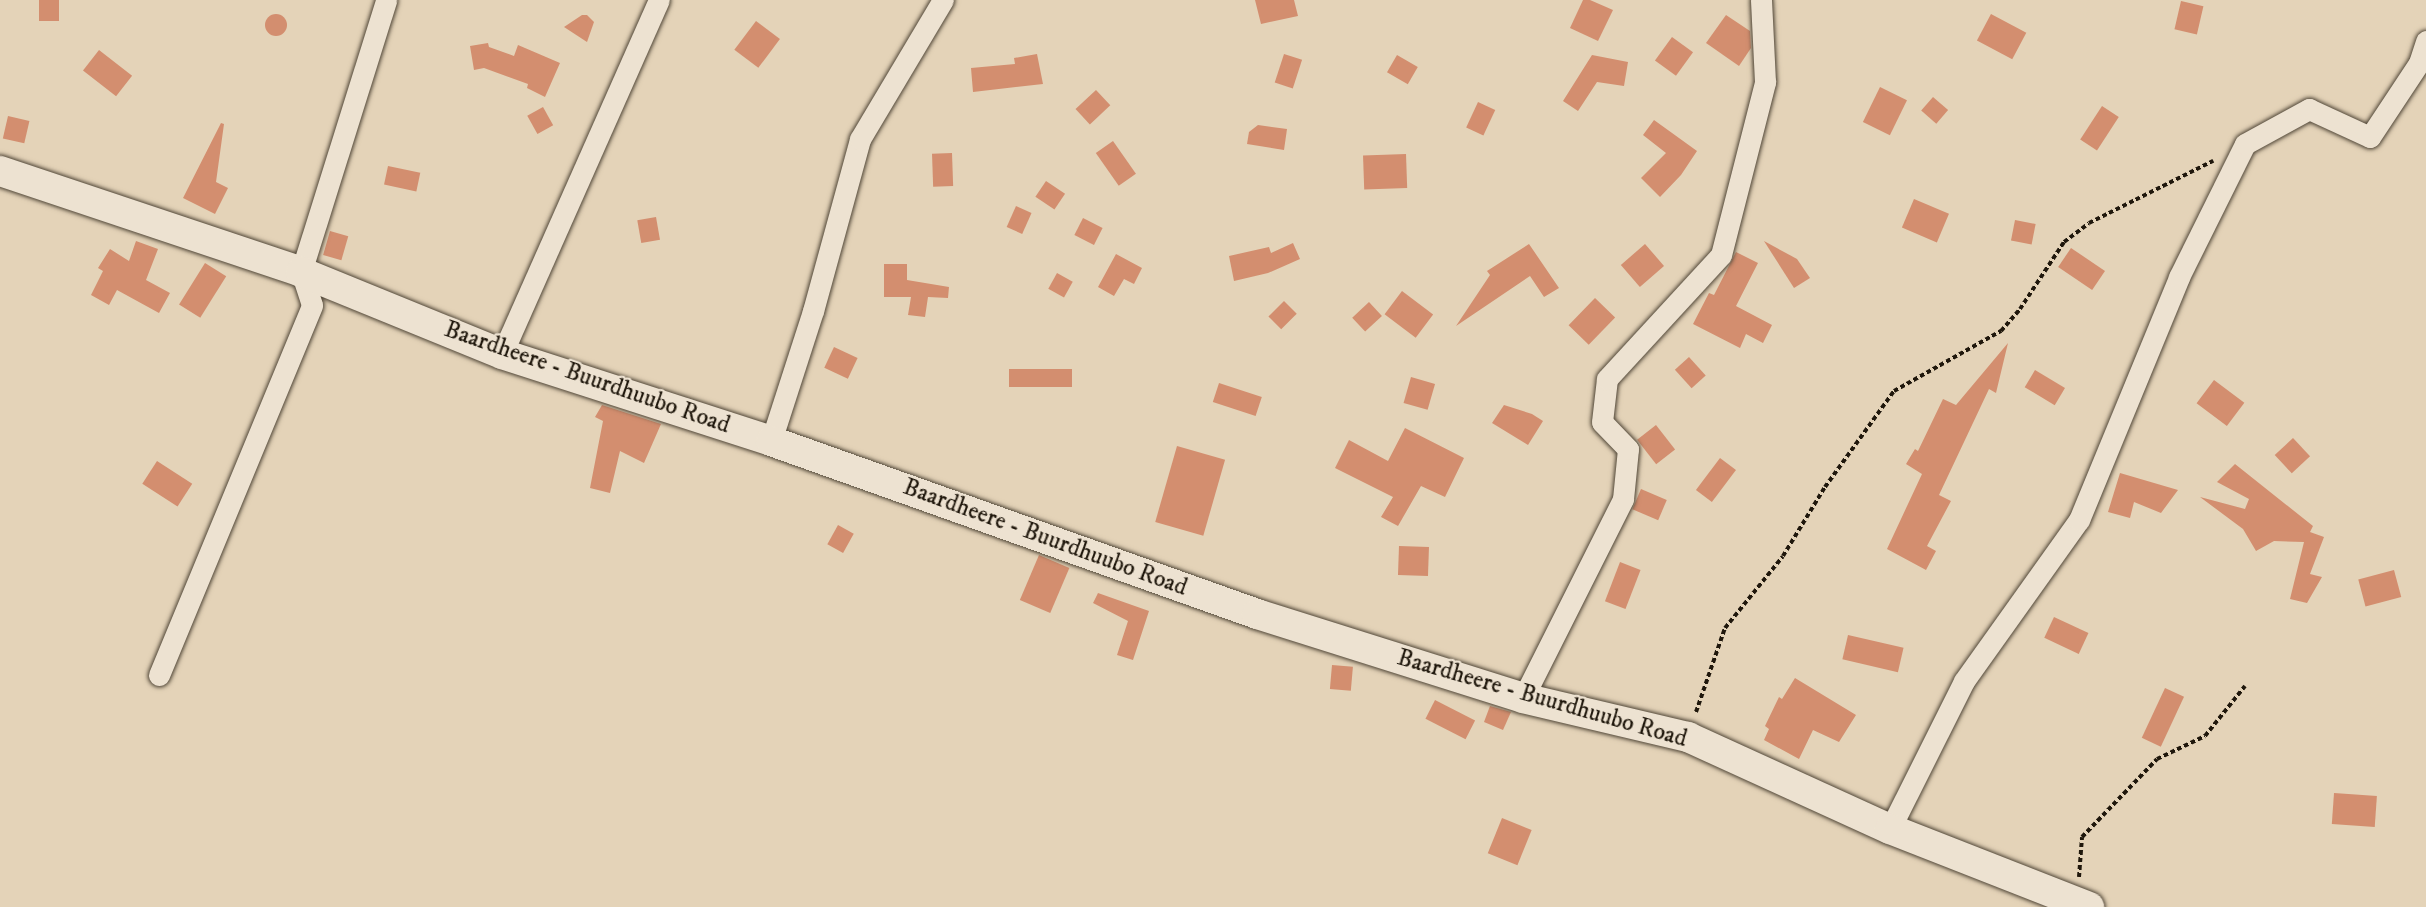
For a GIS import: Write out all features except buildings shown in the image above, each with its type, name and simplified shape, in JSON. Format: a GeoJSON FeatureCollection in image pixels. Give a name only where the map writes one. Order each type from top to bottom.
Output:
{"type":"FeatureCollection","features":[{"type":"Feature","properties":{"kind":"main road","name":"Baardheere - Buurdhuubo Road"},"geometry":{"type":"LineString","coordinates":[[0,171],[302,272],[502,354],[771,441],[1257,614],[1523,698],[1688,737],[1890,829],[2083,905]]}},
{"type":"Feature","properties":{"kind":"street"},"geometry":{"type":"LineString","coordinates":[[159,675],[312,305],[302,272],[386,0]]}},
{"type":"Feature","properties":{"kind":"street"},"geometry":{"type":"LineString","coordinates":[[502,354],[659,0]]}},
{"type":"Feature","properties":{"kind":"street"},"geometry":{"type":"LineString","coordinates":[[771,441],[813,311],[860,139],[943,0]]}},
{"type":"Feature","properties":{"kind":"street"},"geometry":{"type":"LineString","coordinates":[[1523,698],[1623,499],[1628,449],[1602,422],[1607,379],[1721,255],[1765,82],[1761,0]]}},
{"type":"Feature","properties":{"kind":"street"},"geometry":{"type":"LineString","coordinates":[[1890,829],[1964,681],[2079,520],[2179,277],[2245,144],[2308,110],[2370,137],[2420,63],[2426,41]]}},
{"type":"Feature","properties":{"kind":"path"},"geometry":{"type":"LineString","coordinates":[[1688,737],[1725,628],[1783,556],[1825,487],[1894,391],[2001,331],[2020,309],[2064,242],[2089,224],[2245,144]]}},
{"type":"Feature","properties":{"kind":"path"},"geometry":{"type":"LineString","coordinates":[[2083,905],[2082,837],[2157,759],[2205,736],[2246,686]]}}]}
